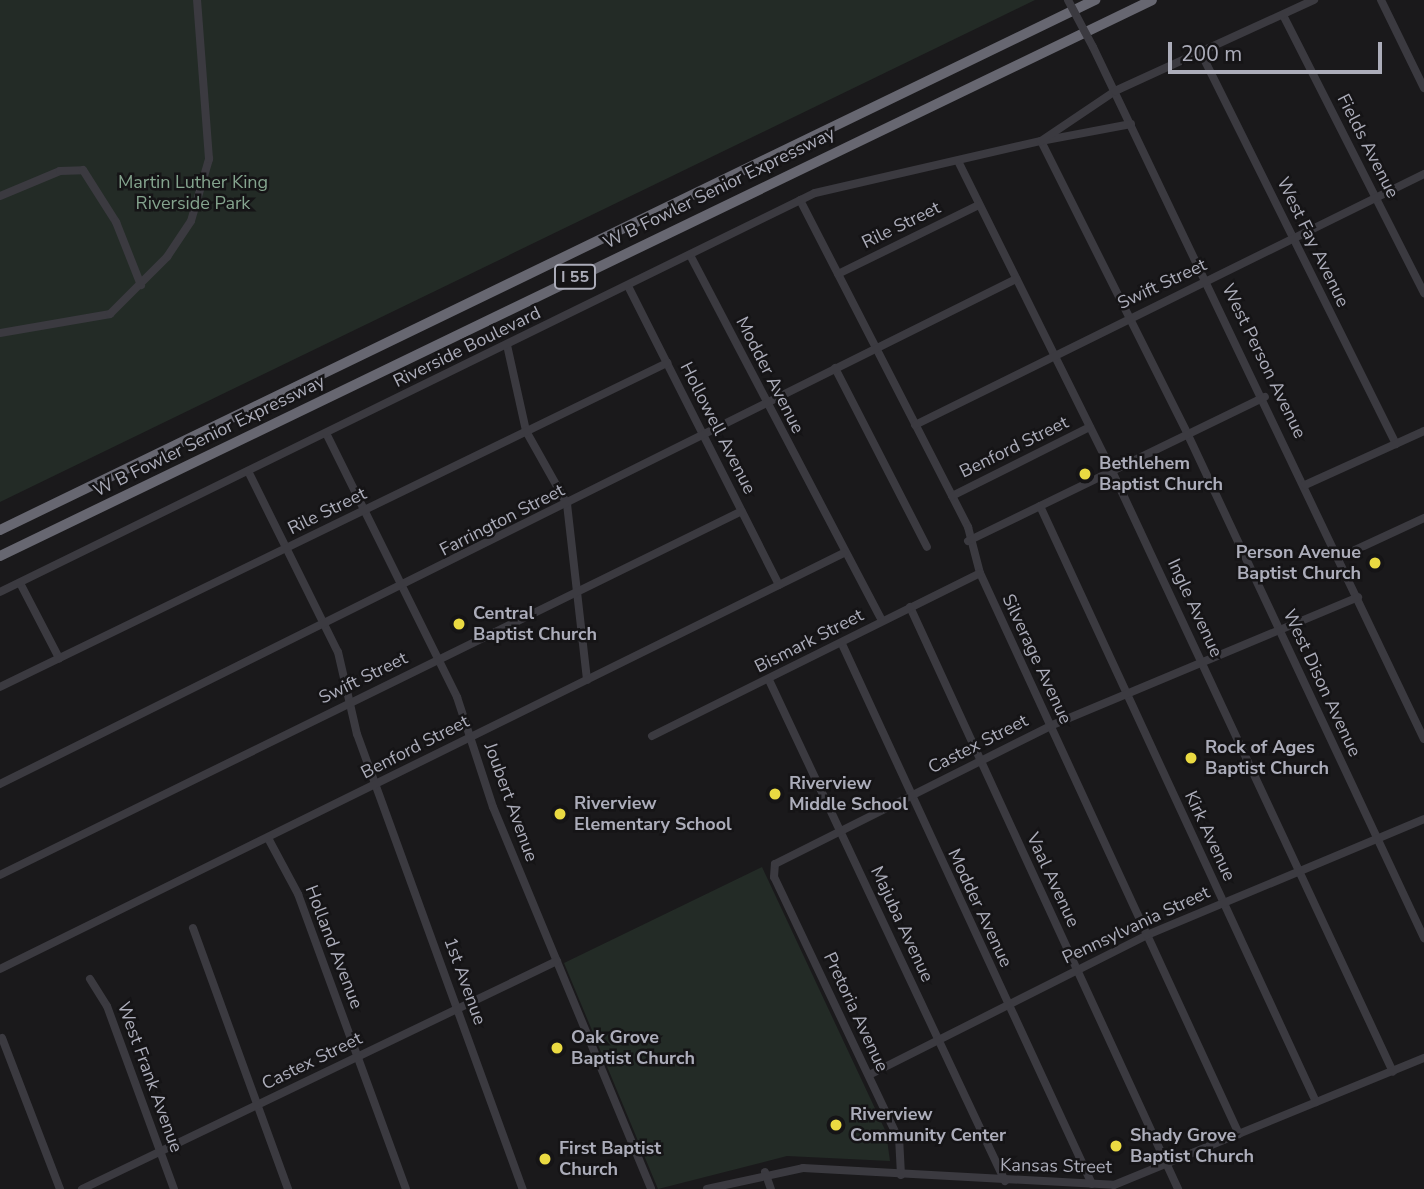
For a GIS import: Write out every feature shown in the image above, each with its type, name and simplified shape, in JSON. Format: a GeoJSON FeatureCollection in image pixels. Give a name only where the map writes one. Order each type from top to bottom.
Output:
{"type":"FeatureCollection","features":[{"type":"Feature","properties":{"kind":"highway","name":"W B Fowler Senior Expressway"},"geometry":{"type":"LineString","coordinates":[[0,530],[1095,0]]}},
{"type":"Feature","properties":{"kind":"highway","name":"W B Fowler Senior Expressway"},"geometry":{"type":"LineString","coordinates":[[0,556],[1152,0]]}},
{"type":"Feature","properties":{"kind":"street"},"geometry":{"type":"LineString","coordinates":[[0,333],[110,314],[141,285],[191,221],[205,184],[209,159],[197,0]]}},
{"type":"Feature","properties":{"kind":"street","name":"West Person Avenue"},"geometry":{"type":"LineString","coordinates":[[1068,0],[1265,397],[1424,739]]}},
{"type":"Feature","properties":{"kind":"street","name":"Riverside Boulevard"},"geometry":{"type":"LineString","coordinates":[[1041,141],[1115,91],[1314,0]]}},
{"type":"Feature","properties":{"kind":"street"},"geometry":{"type":"LineString","coordinates":[[1381,0],[1424,88]]}},
{"type":"Feature","properties":{"kind":"street","name":"Fields Avenue"},"geometry":{"type":"LineString","coordinates":[[1283,15],[1424,293]]}},
{"type":"Feature","properties":{"kind":"street","name":"West Fay Avenue"},"geometry":{"type":"LineString","coordinates":[[1201,53],[1396,444]]}},
{"type":"Feature","properties":{"kind":"street","name":"Riverside Boulevard"},"geometry":{"type":"LineString","coordinates":[[0,593],[800,200],[835,187],[959,163],[1041,141],[1131,124]]}},
{"type":"Feature","properties":{"kind":"street","name":"West Dison Avenue"},"geometry":{"type":"LineString","coordinates":[[1041,141],[1188,435],[1424,938]]}},
{"type":"Feature","properties":{"kind":"street","name":"Ingle Avenue"},"geometry":{"type":"LineString","coordinates":[[959,163],[1112,471],[1392,1072]]}},
{"type":"Feature","properties":{"kind":"street"},"geometry":{"type":"LineString","coordinates":[[0,196],[61,171],[83,170],[116,222],[141,285]]}},
{"type":"Feature","properties":{"kind":"street","name":"Swift Street"},"geometry":{"type":"LineString","coordinates":[[915,425],[1129,317],[1424,174]]}},
{"type":"Feature","properties":{"kind":"street","name":"Silverage Avenue"},"geometry":{"type":"LineString","coordinates":[[800,200],[952,496],[980,573],[1240,1134]]}},
{"type":"Feature","properties":{"kind":"street","name":"Rile Street"},"geometry":{"type":"LineString","coordinates":[[838,274],[979,205]]}},
{"type":"Feature","properties":{"kind":"street","name":"Modder Avenue"},"geometry":{"type":"LineString","coordinates":[[690,255],[882,621]]}},
{"type":"Feature","properties":{"kind":"street","name":"Farrington Street"},"geometry":{"type":"LineString","coordinates":[[0,784],[404,587],[1016,279]]}},
{"type":"Feature","properties":{"kind":"street","name":"Hollowell Avenue"},"geometry":{"type":"LineString","coordinates":[[628,286],[779,585]]}},
{"type":"Feature","properties":{"kind":"street"},"geometry":{"type":"LineString","coordinates":[[507,345],[526,431],[567,504],[586,680]]}},
{"type":"Feature","properties":{"kind":"street","name":"Rile Street"},"geometry":{"type":"LineString","coordinates":[[0,687],[667,363]]}},
{"type":"Feature","properties":{"kind":"street"},"geometry":{"type":"LineString","coordinates":[[835,368],[927,547]]}},
{"type":"Feature","properties":{"kind":"street"},"geometry":{"type":"LineString","coordinates":[[968,541],[1265,397]]}},
{"type":"Feature","properties":{"kind":"street","name":"Benford Street"},"geometry":{"type":"LineString","coordinates":[[952,496],[1090,428]]}},
{"type":"Feature","properties":{"kind":"street"},"geometry":{"type":"LineString","coordinates":[[1305,485],[1424,431]]}},
{"type":"Feature","properties":{"kind":"street","name":"Joubert Avenue"},"geometry":{"type":"LineString","coordinates":[[326,433],[439,658],[557,961],[651,1189]]}},
{"type":"Feature","properties":{"kind":"street","name":"1st Avenue"},"geometry":{"type":"LineString","coordinates":[[248,471],[326,624],[347,703],[523,1189]]}},
{"type":"Feature","properties":{"kind":"street","name":"Kirk Avenue"},"geometry":{"type":"LineString","coordinates":[[1040,506],[1316,1102]]}},
{"type":"Feature","properties":{"kind":"street","name":"Swift Street"},"geometry":{"type":"LineString","coordinates":[[0,875],[742,511]]}},
{"type":"Feature","properties":{"kind":"street"},"geometry":{"type":"LineString","coordinates":[[1340,557],[1424,518]]}},
{"type":"Feature","properties":{"kind":"street","name":"Benford Street"},"geometry":{"type":"LineString","coordinates":[[0,969],[844,553]]}},
{"type":"Feature","properties":{"kind":"street","name":"Bismark Street"},"geometry":{"type":"LineString","coordinates":[[652,736],[842,644],[882,621],[980,573]]}},
{"type":"Feature","properties":{"kind":"street"},"geometry":{"type":"LineString","coordinates":[[20,583],[59,658]]}},
{"type":"Feature","properties":{"kind":"street","name":"Castex Street"},"geometry":{"type":"LineString","coordinates":[[774,866],[1050,726],[1358,597]]}},
{"type":"Feature","properties":{"kind":"street","name":"Vaal Avenue"},"geometry":{"type":"LineString","coordinates":[[910,607],[1178,1189]]}},
{"type":"Feature","properties":{"kind":"street","name":"Modder Avenue"},"geometry":{"type":"LineString","coordinates":[[842,644],[1092,1184]]}},
{"type":"Feature","properties":{"kind":"street","name":"Majuba Avenue"},"geometry":{"type":"LineString","coordinates":[[769,680],[1005,1181]]}},
{"type":"Feature","properties":{"kind":"street","name":"Pennsylvania Street"},"geometry":{"type":"LineString","coordinates":[[869,1075],[1147,935],[1424,819]]}},
{"type":"Feature","properties":{"kind":"street","name":"Holland Avenue"},"geometry":{"type":"LineString","coordinates":[[268,838],[298,894],[406,1189]]}},
{"type":"Feature","properties":{"kind":"street","name":"Pretoria Avenue"},"geometry":{"type":"LineString","coordinates":[[774,866],[899,1140],[901,1175]]}},
{"type":"Feature","properties":{"kind":"street"},"geometry":{"type":"LineString","coordinates":[[193,928],[288,1189]]}},
{"type":"Feature","properties":{"kind":"street","name":"Castex Street"},"geometry":{"type":"LineString","coordinates":[[82,1189],[557,961]]}},
{"type":"Feature","properties":{"kind":"street","name":"West Frank Avenue"},"geometry":{"type":"LineString","coordinates":[[90,979],[107,1006],[174,1189]]}},
{"type":"Feature","properties":{"kind":"street"},"geometry":{"type":"LineString","coordinates":[[2,1038],[60,1189]]}},
{"type":"Feature","properties":{"kind":"street","name":"Kansas Street"},"geometry":{"type":"LineString","coordinates":[[707,1189],[765,1172],[803,1168],[1005,1181],[1092,1184],[1128,1182],[1424,1058]]}},
{"type":"Feature","properties":{"kind":"street"},"geometry":{"type":"LineString","coordinates":[[765,1172],[771,1189]]}},
{"type":"Feature","properties":{"kind":"green space","name":"Martin Luther King Riverside Park"},"geometry":{"type":"Polygon","coordinates":[[[0,0],[1035,0],[0,502],[0,0]]]}},
{"type":"Feature","properties":{"kind":"green space"},"geometry":{"type":"Polygon","coordinates":[[[762,867],[886,1132],[890,1161],[787,1156],[658,1189],[564,963],[762,867]]]}},
{"type":"Feature","properties":{"kind":"place","name":"Bethlehem Baptist Church"},"geometry":{"type":"Point","coordinates":[1085,474]}},
{"type":"Feature","properties":{"kind":"place","name":"Person Avenue Baptist Church"},"geometry":{"type":"Point","coordinates":[1375,563]}},
{"type":"Feature","properties":{"kind":"place","name":"Central Baptist Church"},"geometry":{"type":"Point","coordinates":[459,624]}},
{"type":"Feature","properties":{"kind":"place","name":"Rock of Ages Baptist Church"},"geometry":{"type":"Point","coordinates":[1191,758]}},
{"type":"Feature","properties":{"kind":"place","name":"Riverview Middle School"},"geometry":{"type":"Point","coordinates":[775,794]}},
{"type":"Feature","properties":{"kind":"place","name":"Riverview Elementary School"},"geometry":{"type":"Point","coordinates":[560,814]}},
{"type":"Feature","properties":{"kind":"place","name":"Oak Grove Baptist Church"},"geometry":{"type":"Point","coordinates":[557,1048]}},
{"type":"Feature","properties":{"kind":"place","name":"Riverview Community Center"},"geometry":{"type":"Point","coordinates":[836,1125]}},
{"type":"Feature","properties":{"kind":"place","name":"Shady Grove Baptist Church"},"geometry":{"type":"Point","coordinates":[1116,1146]}},
{"type":"Feature","properties":{"kind":"place","name":"First Baptist Church"},"geometry":{"type":"Point","coordinates":[545,1159]}}]}
